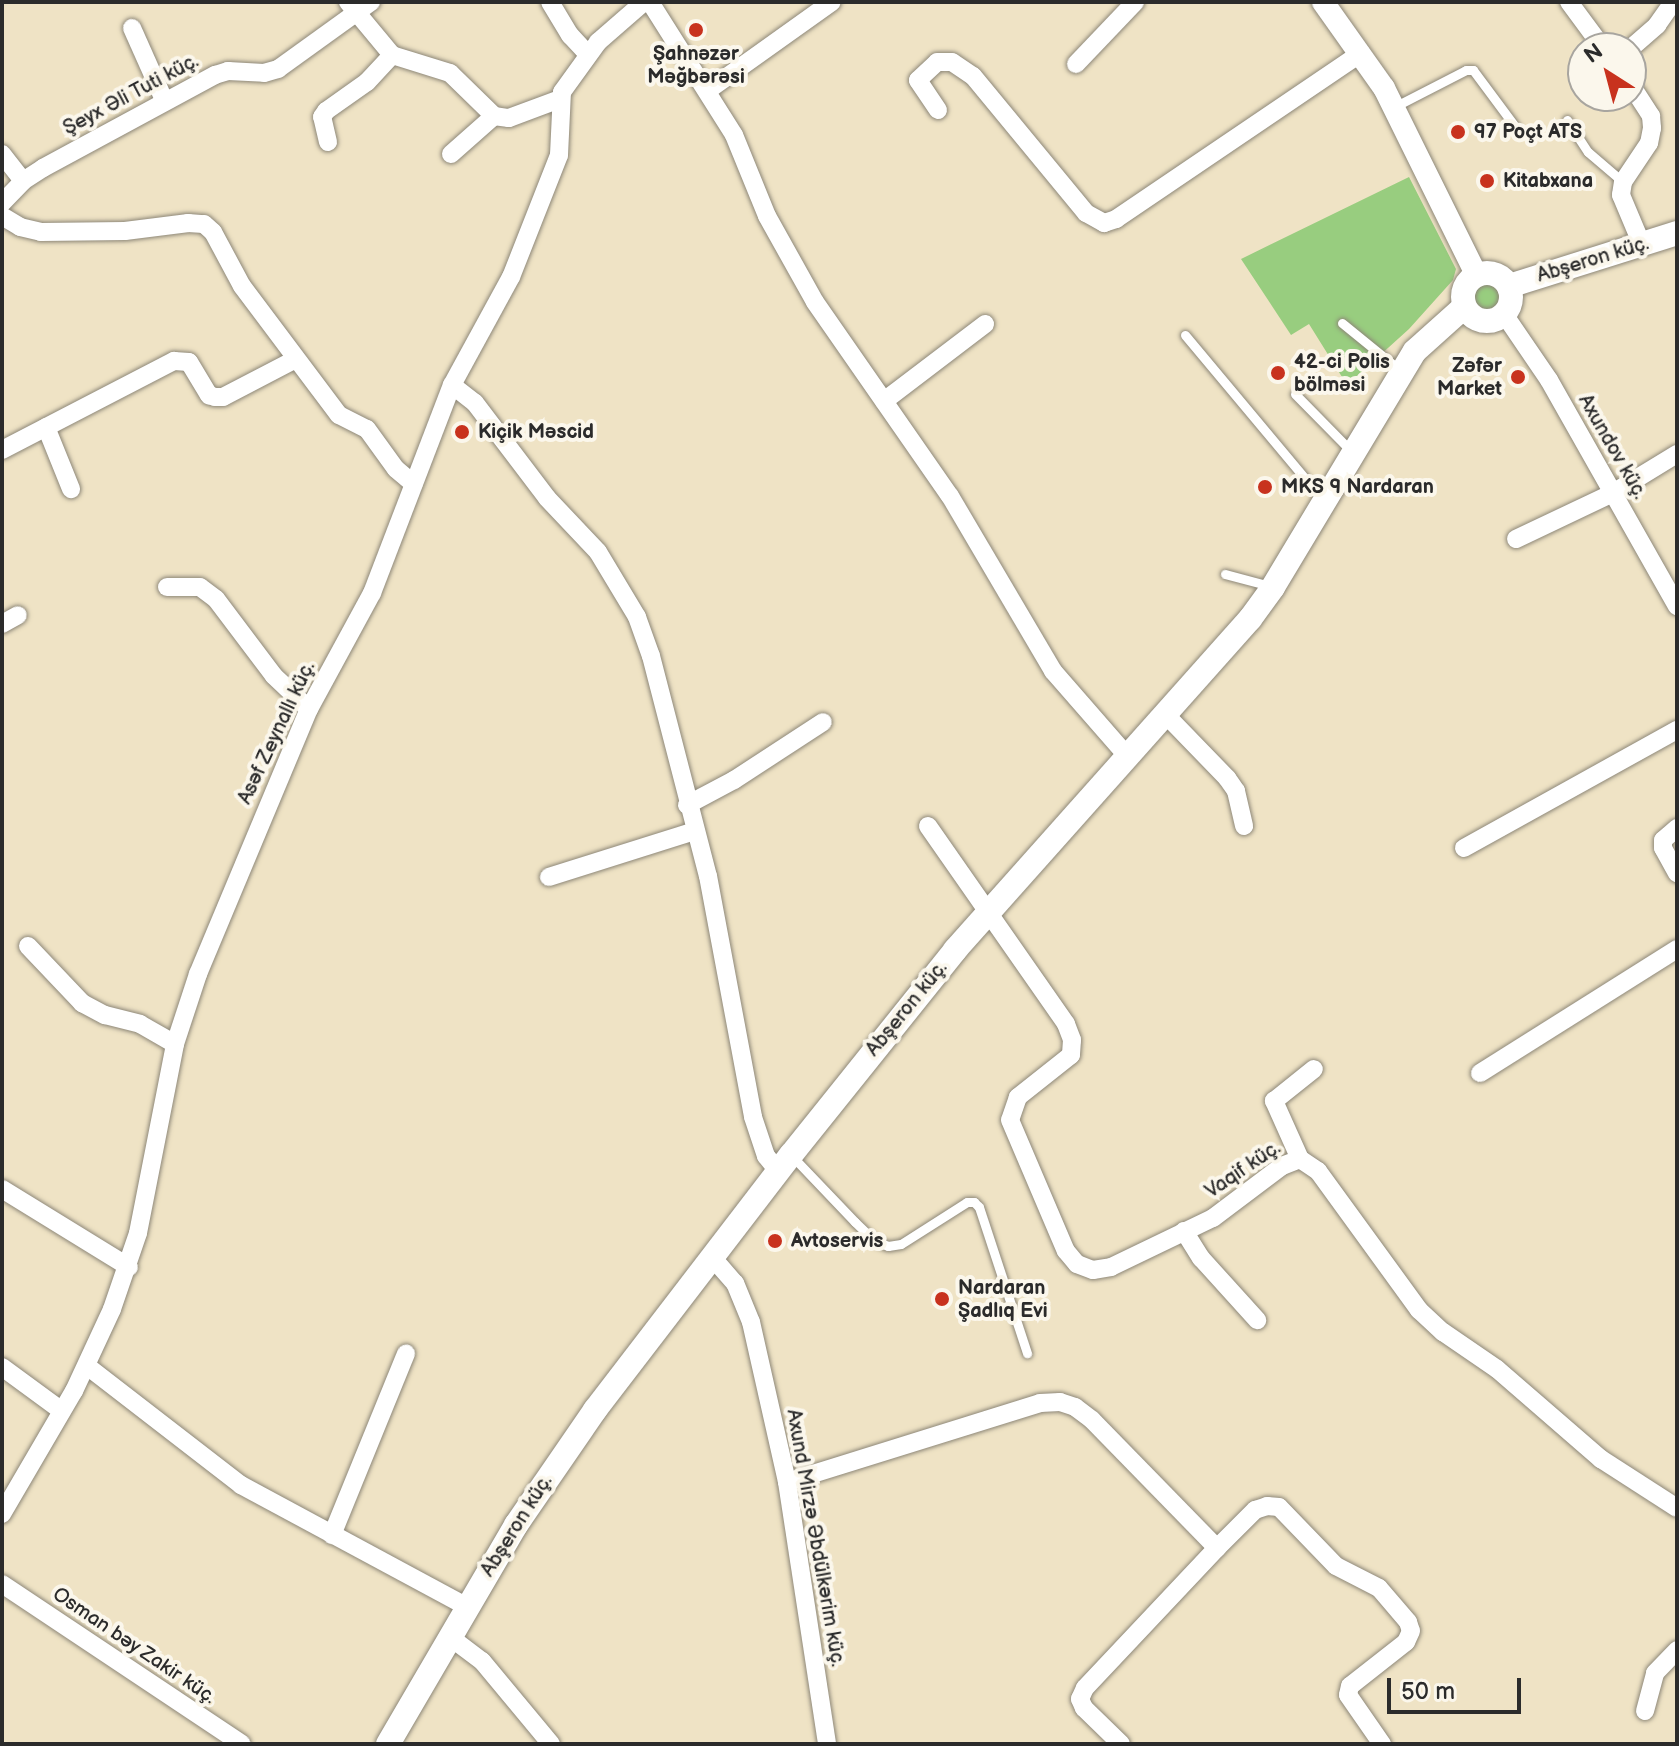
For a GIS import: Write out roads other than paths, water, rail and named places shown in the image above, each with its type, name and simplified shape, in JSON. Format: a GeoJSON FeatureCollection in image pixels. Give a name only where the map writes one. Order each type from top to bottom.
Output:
{"type":"FeatureCollection","features":[{"type":"Feature","properties":{"kind":"main road","name":"Abşeron küç."},"geometry":{"type":"LineString","coordinates":[[1509,286],[1677,233]]}},
{"type":"Feature","properties":{"kind":"main road"},"geometry":{"type":"LineString","coordinates":[[1476,274],[1499,275],[1509,286],[1511,301],[1504,314],[1482,321],[1464,307],[1462,292],[1476,274]]}},
{"type":"Feature","properties":{"kind":"main road","name":"Abşeron küç."},"geometry":{"type":"LineString","coordinates":[[388,1744],[550,1472],[785,1163],[988,911],[1223,651],[1273,587],[1401,371],[1426,338],[1464,307]]}},
{"type":"Feature","properties":{"kind":"street"},"geometry":{"type":"LineString","coordinates":[[550,2],[570,35],[588,54]]}},
{"type":"Feature","properties":{"kind":"street"},"geometry":{"type":"LineString","coordinates":[[647,2],[734,135],[767,216],[815,302],[950,496],[1053,671],[1128,757]]}},
{"type":"Feature","properties":{"kind":"street","name":"Asəf Zeynallı küç."},"geometry":{"type":"LineString","coordinates":[[2,1514],[87,1366],[129,1267],[175,1044],[198,974],[309,709],[372,593],[452,385],[511,277],[559,155],[560,99],[567,83],[588,54],[647,2]]}},
{"type":"Feature","properties":{"kind":"street"},"geometry":{"type":"LineString","coordinates":[[707,91],[832,2]]}},
{"type":"Feature","properties":{"kind":"street"},"geometry":{"type":"LineString","coordinates":[[1076,64],[1135,2]]}},
{"type":"Feature","properties":{"kind":"street"},"geometry":{"type":"LineString","coordinates":[[1323,2],[1361,53],[1394,107],[1476,274]]}},
{"type":"Feature","properties":{"kind":"street"},"geometry":{"type":"LineString","coordinates":[[1569,2],[1591,32]]}},
{"type":"Feature","properties":{"kind":"street"},"geometry":{"type":"LineString","coordinates":[[1647,34],[1673,2]]}},
{"type":"Feature","properties":{"kind":"street"},"geometry":{"type":"LineString","coordinates":[[358,6],[392,55],[450,73],[494,116],[509,118],[525,114],[560,99]]}},
{"type":"Feature","properties":{"kind":"street","name":"Şeyx Əli Tuti küç."},"geometry":{"type":"LineString","coordinates":[[2,203],[23,181],[164,100],[215,75],[264,73],[278,69],[358,6]]}},
{"type":"Feature","properties":{"kind":"street"},"geometry":{"type":"LineString","coordinates":[[132,28],[164,100]]}},
{"type":"Feature","properties":{"kind":"street"},"geometry":{"type":"LineString","coordinates":[[938,110],[918,80],[937,62],[952,62],[973,76],[1086,213],[1104,223],[1116,219],[1361,53]]}},
{"type":"Feature","properties":{"kind":"street"},"geometry":{"type":"LineString","coordinates":[[328,142],[322,117],[326,111],[367,82],[392,55]]}},
{"type":"Feature","properties":{"kind":"street"},"geometry":{"type":"LineString","coordinates":[[1642,245],[1621,195],[1623,182],[1649,143],[1652,128],[1647,110]]}},
{"type":"Feature","properties":{"kind":"street"},"geometry":{"type":"LineString","coordinates":[[451,154],[494,116]]}},
{"type":"Feature","properties":{"kind":"street"},"geometry":{"type":"LineString","coordinates":[[2,154],[23,181]]}},
{"type":"Feature","properties":{"kind":"street"},"geometry":{"type":"LineString","coordinates":[[2,216],[20,227],[41,232],[125,231],[188,223],[204,224],[213,232],[242,286],[339,415],[367,429],[396,469],[414,484]]}},
{"type":"Feature","properties":{"kind":"street","name":"Axundov küç."},"geometry":{"type":"LineString","coordinates":[[1504,314],[1549,380],[1677,606]]}},
{"type":"Feature","properties":{"kind":"street"},"geometry":{"type":"LineString","coordinates":[[884,401],[985,324]]}},
{"type":"Feature","properties":{"kind":"street"},"geometry":{"type":"LineString","coordinates":[[2,450],[174,361],[189,362],[209,395],[223,397],[296,359]]}},
{"type":"Feature","properties":{"kind":"street"},"geometry":{"type":"LineString","coordinates":[[452,385],[475,403],[547,498],[598,552],[637,617],[651,656],[687,805],[708,876],[753,1117],[766,1156],[785,1163]]}},
{"type":"Feature","properties":{"kind":"street"},"geometry":{"type":"LineString","coordinates":[[46,427],[71,489]]}},
{"type":"Feature","properties":{"kind":"street"},"geometry":{"type":"LineString","coordinates":[[1516,539],[1613,493],[1677,454]]}},
{"type":"Feature","properties":{"kind":"street"},"geometry":{"type":"LineString","coordinates":[[167,587],[200,587],[216,599],[274,676],[309,709]]}},
{"type":"Feature","properties":{"kind":"street"},"geometry":{"type":"LineString","coordinates":[[1166,715],[1227,778],[1236,791],[1244,826]]}},
{"type":"Feature","properties":{"kind":"street"},"geometry":{"type":"LineString","coordinates":[[687,805],[734,780],[823,722]]}},
{"type":"Feature","properties":{"kind":"street"},"geometry":{"type":"LineString","coordinates":[[1464,848],[1677,730]]}},
{"type":"Feature","properties":{"kind":"street","name":"Vaqif küç."},"geometry":{"type":"LineString","coordinates":[[928,826],[1066,1024],[1072,1040],[1071,1055],[1018,1097],[1010,1120],[1066,1251],[1077,1264],[1093,1270],[1111,1267],[1226,1210],[1282,1166],[1300,1159],[1323,1178],[1419,1310],[1443,1332],[1497,1369],[1601,1459],[1677,1508]]}},
{"type":"Feature","properties":{"kind":"street"},"geometry":{"type":"LineString","coordinates":[[1677,828],[1663,840],[1663,848],[1677,873]]}},
{"type":"Feature","properties":{"kind":"street"},"geometry":{"type":"LineString","coordinates":[[549,877],[695,831]]}},
{"type":"Feature","properties":{"kind":"street"},"geometry":{"type":"LineString","coordinates":[[28,946],[82,1003],[105,1015],[140,1024],[175,1044]]}},
{"type":"Feature","properties":{"kind":"street"},"geometry":{"type":"LineString","coordinates":[[1480,1073],[1677,949]]}},
{"type":"Feature","properties":{"kind":"street"},"geometry":{"type":"LineString","coordinates":[[1300,1159],[1274,1101],[1314,1069]]}},
{"type":"Feature","properties":{"kind":"street"},"geometry":{"type":"LineString","coordinates":[[2,1189],[129,1267]]}},
{"type":"Feature","properties":{"kind":"street"},"geometry":{"type":"LineString","coordinates":[[1184,1231],[1201,1258],[1257,1320]]}},
{"type":"Feature","properties":{"kind":"street","name":"Axund Mirzə Əbdülkərim küç."},"geometry":{"type":"LineString","coordinates":[[712,1257],[735,1283],[751,1322],[787,1482],[827,1744]]}},
{"type":"Feature","properties":{"kind":"street"},"geometry":{"type":"LineString","coordinates":[[332,1535],[406,1354]]}},
{"type":"Feature","properties":{"kind":"street"},"geometry":{"type":"LineString","coordinates":[[87,1366],[241,1485],[468,1607]]}},
{"type":"Feature","properties":{"kind":"street"},"geometry":{"type":"LineString","coordinates":[[2,1367],[62,1411]]}},
{"type":"Feature","properties":{"kind":"street"},"geometry":{"type":"LineString","coordinates":[[787,1482],[1040,1403],[1060,1402],[1075,1407],[1092,1420],[1217,1548]]}},
{"type":"Feature","properties":{"kind":"street"},"geometry":{"type":"LineString","coordinates":[[1121,1744],[1084,1708],[1080,1699],[1085,1688],[1255,1510],[1279,1507],[1336,1566],[1369,1579],[1408,1622],[1411,1631],[1406,1642],[1350,1686],[1348,1695],[1382,1744]]}},
{"type":"Feature","properties":{"kind":"street","name":"Osman bəy Zakir küç."},"geometry":{"type":"LineString","coordinates":[[2,1584],[242,1744]]}},
{"type":"Feature","properties":{"kind":"street"},"geometry":{"type":"LineString","coordinates":[[450,1637],[482,1661],[551,1744]]}},
{"type":"Feature","properties":{"kind":"street"},"geometry":{"type":"LineString","coordinates":[[1645,1711],[1655,1673],[1677,1650]]}},
{"type":"Feature","properties":{"kind":"lane"},"geometry":{"type":"LineString","coordinates":[[1394,107],[1466,70],[1473,70],[1516,128]]}},
{"type":"Feature","properties":{"kind":"lane"},"geometry":{"type":"LineString","coordinates":[[1567,120],[1588,152],[1623,182]]}},
{"type":"Feature","properties":{"kind":"lane"},"geometry":{"type":"LineString","coordinates":[[1342,323],[1401,371]]}},
{"type":"Feature","properties":{"kind":"lane"},"geometry":{"type":"LineString","coordinates":[[1185,335],[1324,501]]}},
{"type":"Feature","properties":{"kind":"lane"},"geometry":{"type":"LineString","coordinates":[[1295,394],[1353,453]]}},
{"type":"Feature","properties":{"kind":"lane"},"geometry":{"type":"LineString","coordinates":[[1225,574],[1273,587]]}},
{"type":"Feature","properties":{"kind":"lane"},"geometry":{"type":"LineString","coordinates":[[785,1163],[875,1241],[888,1246],[901,1244],[967,1202],[974,1202],[979,1207],[1027,1353]]}},
{"type":"Feature","properties":{"kind":"place","name":"Şahnəzər Məğbərəsi"},"geometry":{"type":"Point","coordinates":[696,30]}},
{"type":"Feature","properties":{"kind":"place","name":"97 Poçt ATS"},"geometry":{"type":"Point","coordinates":[1458,132]}},
{"type":"Feature","properties":{"kind":"place","name":"Kitabxana"},"geometry":{"type":"Point","coordinates":[1487,181]}},
{"type":"Feature","properties":{"kind":"place","name":"42-ci Polis bölməsi"},"geometry":{"type":"Point","coordinates":[1278,373]}},
{"type":"Feature","properties":{"kind":"place","name":"Zəfər Market"},"geometry":{"type":"Point","coordinates":[1518,377]}},
{"type":"Feature","properties":{"kind":"place","name":"Kiçik Məscid"},"geometry":{"type":"Point","coordinates":[462,432]}},
{"type":"Feature","properties":{"kind":"place","name":"MKS 9 Nardaran"},"geometry":{"type":"Point","coordinates":[1265,487]}},
{"type":"Feature","properties":{"kind":"place","name":"Avtoservis"},"geometry":{"type":"Point","coordinates":[775,1241]}},
{"type":"Feature","properties":{"kind":"place","name":"Nardaran Şadlıq Evi"},"geometry":{"type":"Point","coordinates":[942,1299]}}]}
